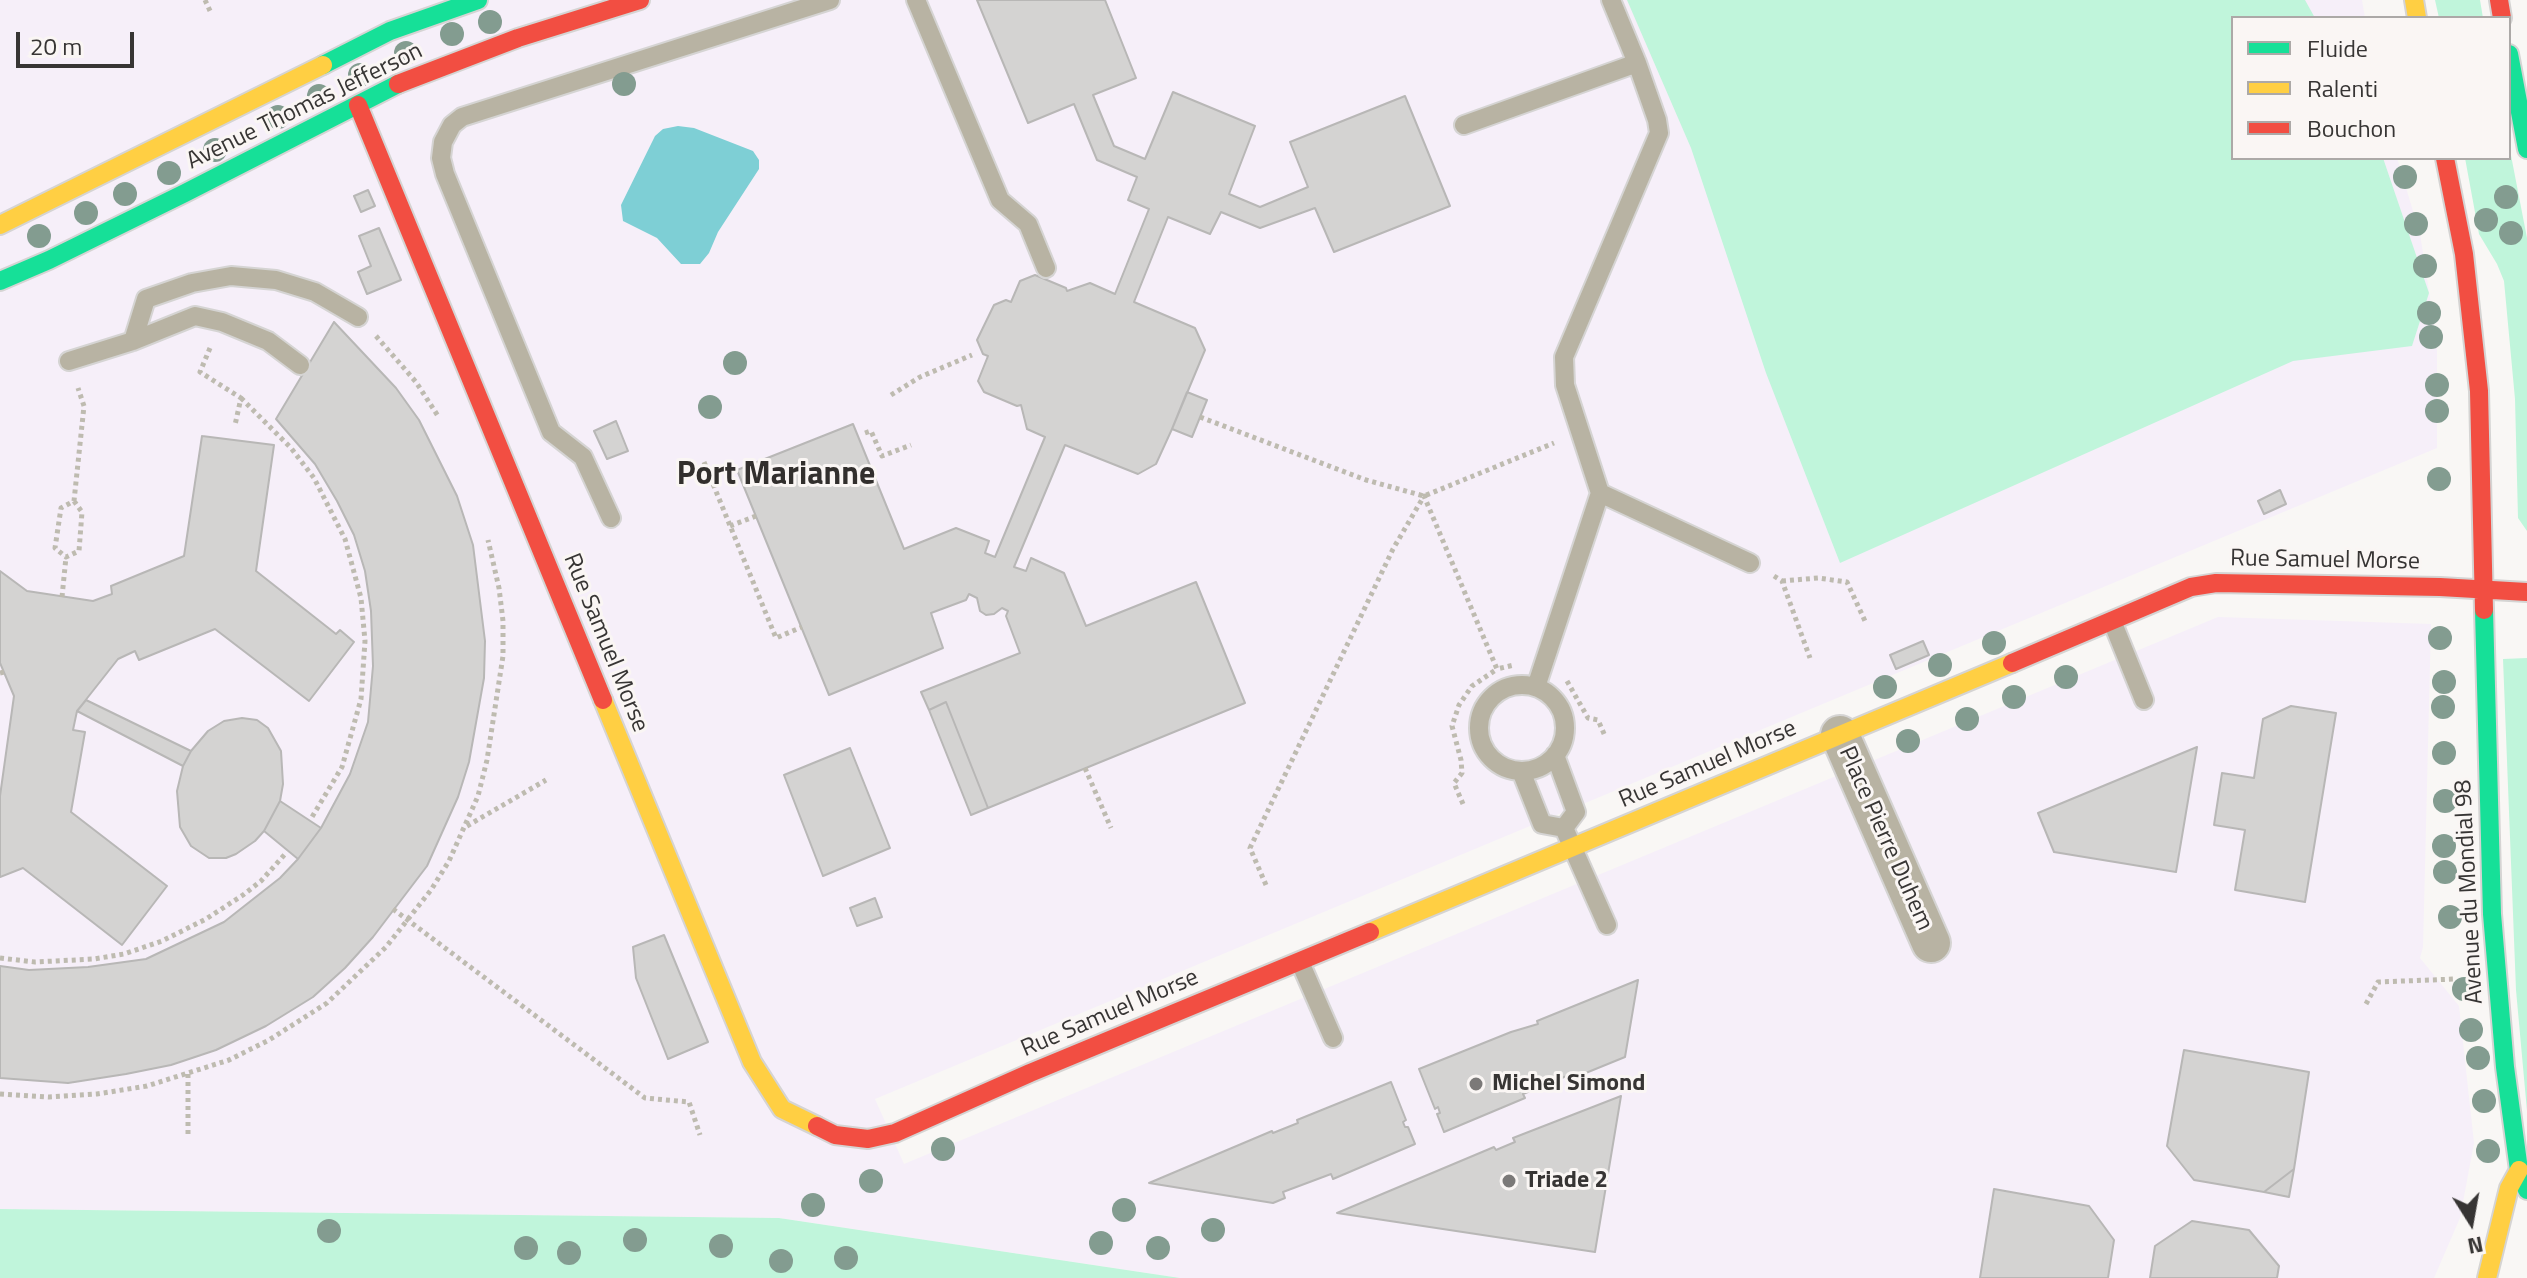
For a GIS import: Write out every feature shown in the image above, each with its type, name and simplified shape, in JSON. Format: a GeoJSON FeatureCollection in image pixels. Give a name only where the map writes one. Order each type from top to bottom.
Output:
{"type":"FeatureCollection","features":[{"type":"Feature","properties":{"kind":"street","name":"Avenue Thomas Jefferson"},"geometry":{"type":"LineString","coordinates":[[0,225],[173,142],[390,31],[478,0]]}},
{"type":"Feature","properties":{"kind":"street","name":"Avenue Thomas Jefferson"},"geometry":{"type":"LineString","coordinates":[[0,281],[185,193],[410,78],[640,0]]}},
{"type":"Feature","properties":{"kind":"street"},"geometry":{"type":"LineString","coordinates":[[2511,65],[2527,149]]}},
{"type":"Feature","properties":{"kind":"street","name":"Rue Samuel Morse"},"geometry":{"type":"LineString","coordinates":[[358,105],[752,1062],[782,1109],[835,1135],[855,1139],[880,1138],[2191,587],[2216,583],[2483,590]]}},
{"type":"Feature","properties":{"kind":"street","name":"Avenue du Mondial 98"},"geometry":{"type":"LineString","coordinates":[[2445,160],[2464,254],[2479,391],[2492,914],[2505,1067],[2519,1170],[2527,1190]]}},
{"type":"Feature","properties":{"kind":"street"},"geometry":{"type":"LineString","coordinates":[[2483,590],[2527,592]]}},
{"type":"Feature","properties":{"kind":"street","name":"Place Pierre Duhem"},"geometry":{"type":"LineString","coordinates":[[1840,735],[1931,943]]}},
{"type":"Feature","properties":{"kind":"street"},"geometry":{"type":"LineString","coordinates":[[2487,1278],[2509,1188],[2519,1170]]}},
{"type":"Feature","properties":{"kind":"lane"},"geometry":{"type":"LineString","coordinates":[[611,518],[583,457],[551,432],[445,174],[441,158],[443,142],[452,125],[462,117],[830,0]]}},
{"type":"Feature","properties":{"kind":"lane"},"geometry":{"type":"LineString","coordinates":[[916,0],[1000,200],[1028,224],[1046,268]]}},
{"type":"Feature","properties":{"kind":"lane"},"geometry":{"type":"LineString","coordinates":[[1536,687],[1600,493],[1565,385],[1564,357],[1659,133],[1637,63],[1611,0]]}},
{"type":"Feature","properties":{"kind":"lane"},"geometry":{"type":"LineString","coordinates":[[1464,125],[1637,63]]}},
{"type":"Feature","properties":{"kind":"lane"},"geometry":{"type":"LineString","coordinates":[[133,341],[146,299],[192,283],[231,276],[276,280],[315,292],[358,317]]}},
{"type":"Feature","properties":{"kind":"lane"},"geometry":{"type":"LineString","coordinates":[[69,361],[133,341],[195,316],[222,322],[268,341],[300,365]]}},
{"type":"Feature","properties":{"kind":"lane"},"geometry":{"type":"LineString","coordinates":[[1600,493],[1750,563]]}},
{"type":"Feature","properties":{"kind":"lane"},"geometry":{"type":"LineString","coordinates":[[2112,621],[2144,700]]}},
{"type":"Feature","properties":{"kind":"lane"},"geometry":{"type":"LineString","coordinates":[[1523,685],[1547,692],[1565,723],[1561,746],[1555,755],[1545,764],[1521,771],[1503,767],[1486,752],[1480,740],[1481,713],[1487,701],[1509,687],[1523,685]]}},
{"type":"Feature","properties":{"kind":"lane"},"geometry":{"type":"LineString","coordinates":[[1555,755],[1576,812],[1564,828]]}},
{"type":"Feature","properties":{"kind":"lane"},"geometry":{"type":"LineString","coordinates":[[1521,771],[1542,824],[1564,828]]}},
{"type":"Feature","properties":{"kind":"lane"},"geometry":{"type":"LineString","coordinates":[[1564,828],[1607,925]]}},
{"type":"Feature","properties":{"kind":"lane"},"geometry":{"type":"LineString","coordinates":[[1300,962],[1333,1038]]}},
{"type":"Feature","properties":{"kind":"path"},"geometry":{"type":"LineString","coordinates":[[205,0],[211,13]]}},
{"type":"Feature","properties":{"kind":"path"},"geometry":{"type":"LineString","coordinates":[[358,317],[416,382],[442,424]]}},
{"type":"Feature","properties":{"kind":"path"},"geometry":{"type":"LineString","coordinates":[[222,322],[200,372],[241,398],[291,448],[314,478],[345,539],[361,598],[365,641],[361,699],[342,767],[312,817]]}},
{"type":"Feature","properties":{"kind":"path"},"geometry":{"type":"LineString","coordinates":[[891,395],[920,377],[972,355]]}},
{"type":"Feature","properties":{"kind":"path"},"geometry":{"type":"LineString","coordinates":[[66,557],[79,551],[82,512],[74,501],[84,406],[69,361]]}},
{"type":"Feature","properties":{"kind":"path"},"geometry":{"type":"LineString","coordinates":[[235,425],[241,398]]}},
{"type":"Feature","properties":{"kind":"path"},"geometry":{"type":"LineString","coordinates":[[1200,417],[1366,480],[1424,496]]}},
{"type":"Feature","properties":{"kind":"path"},"geometry":{"type":"LineString","coordinates":[[865,433],[871,431],[882,456],[911,445]]}},
{"type":"Feature","properties":{"kind":"path"},"geometry":{"type":"LineString","coordinates":[[1266,885],[1250,848],[1393,549],[1424,496],[1581,432]]}},
{"type":"Feature","properties":{"kind":"path"},"geometry":{"type":"LineString","coordinates":[[704,462],[776,638],[802,627]]}},
{"type":"Feature","properties":{"kind":"path"},"geometry":{"type":"LineString","coordinates":[[1424,496],[1497,669]]}},
{"type":"Feature","properties":{"kind":"path"},"geometry":{"type":"LineString","coordinates":[[66,557],[55,548],[61,508],[74,501]]}},
{"type":"Feature","properties":{"kind":"path"},"geometry":{"type":"LineString","coordinates":[[730,526],[756,516]]}},
{"type":"Feature","properties":{"kind":"path"},"geometry":{"type":"LineString","coordinates":[[0,1094],[49,1097],[97,1094],[147,1086],[229,1060],[269,1040],[318,1009],[359,975],[408,920],[449,861],[466,827],[487,760],[503,656],[499,588],[487,536]]}},
{"type":"Feature","properties":{"kind":"path"},"geometry":{"type":"LineString","coordinates":[[62,597],[66,557]]}},
{"type":"Feature","properties":{"kind":"path"},"geometry":{"type":"LineString","coordinates":[[1750,563],[1782,581],[1818,578],[1847,582],[1865,621]]}},
{"type":"Feature","properties":{"kind":"path"},"geometry":{"type":"LineString","coordinates":[[1782,581],[1810,658]]}},
{"type":"Feature","properties":{"kind":"path"},"geometry":{"type":"LineString","coordinates":[[1463,804],[1454,783],[1462,773],[1452,726],[1459,705],[1472,686],[1497,669],[1525,662],[1544,662],[1561,670],[1588,718],[1598,720],[1605,736]]}},
{"type":"Feature","properties":{"kind":"path"},"geometry":{"type":"LineString","coordinates":[[1085,768],[1111,828]]}},
{"type":"Feature","properties":{"kind":"path"},"geometry":{"type":"LineString","coordinates":[[466,827],[546,780]]}},
{"type":"Feature","properties":{"kind":"path"},"geometry":{"type":"LineString","coordinates":[[0,958],[35,962],[94,959],[124,954],[162,941],[206,919],[243,895],[261,881],[286,853]]}},
{"type":"Feature","properties":{"kind":"path"},"geometry":{"type":"LineString","coordinates":[[393,909],[645,1098],[689,1102],[700,1135]]}},
{"type":"Feature","properties":{"kind":"path"},"geometry":{"type":"LineString","coordinates":[[2366,1004],[2378,982],[2466,979]]}},
{"type":"Feature","properties":{"kind":"path"},"geometry":{"type":"LineString","coordinates":[[188,1074],[188,1137]]}},
{"type":"Feature","properties":{"kind":"shaded area"},"geometry":{"type":"Polygon","coordinates":[[[0,0],[2362,0],[2365,16],[2231,16],[2231,160],[2398,160],[2420,234],[2437,342],[2437,448],[875,1099],[904,1164],[2218,617],[2431,624],[2423,947],[2420,958],[2459,1006],[2474,1143],[2460,1218],[2434,1278],[1180,1278],[779,1218],[0,1209],[0,0]]]}},
{"type":"Feature","properties":{"kind":"green space"},"geometry":{"type":"Polygon","coordinates":[[[1627,0],[2305,0],[2314,16],[2231,16],[2231,160],[2384,160],[2429,293],[2412,346],[2293,361],[1840,563],[1766,373],[1691,148],[1627,0]]]}},
{"type":"Feature","properties":{"kind":"green space"},"geometry":{"type":"Polygon","coordinates":[[[2435,0],[2480,0],[2483,16],[2439,16],[2435,0]]]}},
{"type":"Feature","properties":{"kind":"green space"},"geometry":{"type":"Polygon","coordinates":[[[2511,155],[2527,238],[2527,531],[2518,518],[2515,399],[2504,281],[2479,234],[2465,160],[2511,160],[2511,155]]]}},
{"type":"Feature","properties":{"kind":"green space"},"geometry":{"type":"Polygon","coordinates":[[[2527,658],[2527,1111],[2516,990],[2503,659],[2527,658]]]}},
{"type":"Feature","properties":{"kind":"green space"},"geometry":{"type":"Polygon","coordinates":[[[0,1209],[779,1218],[1180,1278],[0,1278],[0,1209]]]}},
{"type":"Feature","properties":{"kind":"water"},"geometry":{"type":"Polygon","coordinates":[[[678,126],[694,128],[753,151],[759,160],[759,169],[700,264],[681,264],[657,238],[623,221],[621,205],[655,136],[663,129],[678,126]]]}},
{"type":"Feature","properties":{"kind":"building"},"geometry":{"type":"Polygon","coordinates":[[[977,0],[1105,0],[1136,78],[1093,95],[1114,146],[1145,159],[1173,92],[1255,126],[1229,194],[1260,207],[1308,187],[1290,142],[1405,96],[1450,206],[1334,252],[1315,208],[1260,228],[1221,212],[1210,234],[1168,217],[1134,302],[1195,328],[1205,350],[1172,429],[1156,464],[1138,474],[1065,445],[1014,567],[1026,571],[1031,558],[1064,573],[1086,626],[1196,582],[1245,703],[988,808],[946,702],[929,710],[921,692],[1020,653],[1006,616],[1008,611],[1002,608],[986,615],[980,611],[977,598],[969,594],[966,600],[931,613],[943,648],[829,695],[737,470],[853,424],[904,549],[956,528],[989,541],[985,553],[995,557],[1045,437],[1027,429],[1021,405],[984,392],[978,381],[988,356],[983,354],[977,340],[994,305],[1006,300],[1011,302],[1020,281],[1035,275],[1067,291],[1090,283],[1115,294],[1149,209],[1128,200],[1137,177],[1097,160],[1074,104],[1028,123],[977,0]]]}},
{"type":"Feature","properties":{"kind":"building"},"geometry":{"type":"Polygon","coordinates":[[[368,190],[375,206],[361,212],[354,196],[368,190]]]}},
{"type":"Feature","properties":{"kind":"building"},"geometry":{"type":"Polygon","coordinates":[[[379,228],[401,280],[367,294],[358,272],[371,266],[359,236],[379,228]]]}},
{"type":"Feature","properties":{"kind":"building"},"geometry":{"type":"Polygon","coordinates":[[[334,322],[396,388],[419,420],[457,496],[473,545],[485,641],[484,678],[469,762],[458,797],[427,866],[373,937],[313,997],[266,1026],[216,1050],[171,1065],[126,1074],[68,1083],[0,1078],[0,966],[29,970],[88,967],[146,959],[224,922],[280,878],[298,859],[321,828],[350,774],[368,722],[373,666],[371,611],[365,571],[354,535],[337,501],[315,464],[276,419],[334,322]]]}},
{"type":"Feature","properties":{"kind":"building"},"geometry":{"type":"Polygon","coordinates":[[[1187,392],[1207,400],[1192,437],[1172,429],[1187,392]]]}},
{"type":"Feature","properties":{"kind":"building"},"geometry":{"type":"Polygon","coordinates":[[[616,421],[628,451],[607,459],[594,431],[616,421]]]}},
{"type":"Feature","properties":{"kind":"building"},"geometry":{"type":"Polygon","coordinates":[[[202,436],[274,445],[256,571],[336,634],[340,630],[354,642],[309,701],[215,629],[139,660],[135,651],[118,659],[77,711],[73,730],[85,732],[71,812],[167,886],[122,945],[23,868],[0,877],[0,796],[14,696],[0,663],[0,571],[27,591],[93,601],[112,594],[111,586],[184,556],[202,436]]]}},
{"type":"Feature","properties":{"kind":"building"},"geometry":{"type":"Polygon","coordinates":[[[2280,490],[2286,504],[2264,514],[2258,501],[2280,490]]]}},
{"type":"Feature","properties":{"kind":"building"},"geometry":{"type":"Polygon","coordinates":[[[1923,641],[1929,655],[1896,669],[1890,655],[1923,641]]]}},
{"type":"Feature","properties":{"kind":"building"},"geometry":{"type":"Polygon","coordinates":[[[86,700],[191,751],[183,766],[77,711],[86,700]]]}},
{"type":"Feature","properties":{"kind":"building"},"geometry":{"type":"Polygon","coordinates":[[[946,702],[988,808],[971,815],[929,710],[946,702]]]}},
{"type":"Feature","properties":{"kind":"building"},"geometry":{"type":"Polygon","coordinates":[[[2291,706],[2336,713],[2305,902],[2235,890],[2245,830],[2214,825],[2222,773],[2254,778],[2263,719],[2291,706]]]}},
{"type":"Feature","properties":{"kind":"building"},"geometry":{"type":"Polygon","coordinates":[[[242,718],[257,720],[268,728],[281,751],[283,784],[280,801],[255,841],[226,858],[209,858],[191,846],[180,827],[177,791],[183,766],[208,731],[224,721],[242,718]]]}},
{"type":"Feature","properties":{"kind":"building"},"geometry":{"type":"Polygon","coordinates":[[[2197,747],[2176,872],[2054,852],[2038,813],[2197,747]]]}},
{"type":"Feature","properties":{"kind":"building"},"geometry":{"type":"Polygon","coordinates":[[[850,748],[890,848],[823,876],[784,775],[850,748]]]}},
{"type":"Feature","properties":{"kind":"building"},"geometry":{"type":"Polygon","coordinates":[[[280,801],[321,828],[298,859],[264,831],[280,801]]]}},
{"type":"Feature","properties":{"kind":"building"},"geometry":{"type":"Polygon","coordinates":[[[875,898],[882,917],[857,926],[850,908],[875,898]]]}},
{"type":"Feature","properties":{"kind":"building"},"geometry":{"type":"Polygon","coordinates":[[[664,935],[708,1042],[668,1059],[636,978],[633,947],[664,935]]]}},
{"type":"Feature","properties":{"kind":"building"},"geometry":{"type":"Polygon","coordinates":[[[1638,980],[1625,1057],[1523,1094],[1525,1098],[1444,1132],[1437,1114],[1440,1113],[1438,1107],[1435,1109],[1419,1069],[1538,1024],[1537,1021],[1638,980]]]}},
{"type":"Feature","properties":{"kind":"building"},"geometry":{"type":"Polygon","coordinates":[[[2184,1050],[2309,1072],[2294,1169],[2264,1192],[2194,1180],[2167,1146],[2184,1050]]]}},
{"type":"Feature","properties":{"kind":"building"},"geometry":{"type":"Polygon","coordinates":[[[1391,1082],[1406,1120],[1403,1122],[1415,1144],[1333,1179],[1331,1174],[1283,1192],[1285,1198],[1273,1203],[1149,1183],[1298,1123],[1297,1120],[1391,1082]]]}},
{"type":"Feature","properties":{"kind":"building","name":"Triade 2"},"geometry":{"type":"Polygon","coordinates":[[[1621,1096],[1595,1252],[1337,1213],[1494,1147],[1496,1150],[1515,1142],[1513,1138],[1621,1096]]]}},
{"type":"Feature","properties":{"kind":"building"},"geometry":{"type":"Polygon","coordinates":[[[2294,1169],[2289,1197],[2264,1192],[2294,1169]]]}},
{"type":"Feature","properties":{"kind":"building"},"geometry":{"type":"Polygon","coordinates":[[[1994,1189],[2089,1206],[2114,1240],[2108,1278],[1980,1278],[1994,1189]]]}},
{"type":"Feature","properties":{"kind":"building"},"geometry":{"type":"Polygon","coordinates":[[[2192,1221],[2249,1230],[2279,1266],[2277,1278],[2150,1278],[2155,1246],[2192,1221]]]}},
{"type":"Feature","properties":{"kind":"traffic: fast"},"geometry":{"type":"LineString","coordinates":[[323,65],[390,31],[478,0]]}},
{"type":"Feature","properties":{"kind":"traffic: fast"},"geometry":{"type":"LineString","coordinates":[[2511,65],[2527,149]]}},
{"type":"Feature","properties":{"kind":"traffic: fast"},"geometry":{"type":"LineString","coordinates":[[0,281],[185,193],[398,84]]}},
{"type":"Feature","properties":{"kind":"traffic: fast"},"geometry":{"type":"LineString","coordinates":[[2484,610],[2492,914],[2505,1067],[2519,1170],[2527,1190]]}},
{"type":"Feature","properties":{"kind":"traffic: slow"},"geometry":{"type":"LineString","coordinates":[[2414,0],[2417,16]]}},
{"type":"Feature","properties":{"kind":"traffic: slow"},"geometry":{"type":"LineString","coordinates":[[0,225],[323,65]]}},
{"type":"Feature","properties":{"kind":"traffic: slow"},"geometry":{"type":"LineString","coordinates":[[1370,932],[2012,663]]}},
{"type":"Feature","properties":{"kind":"traffic: slow"},"geometry":{"type":"LineString","coordinates":[[603,700],[752,1062],[782,1109],[817,1126]]}},
{"type":"Feature","properties":{"kind":"traffic: slow"},"geometry":{"type":"LineString","coordinates":[[2487,1278],[2509,1188],[2519,1170]]}},
{"type":"Feature","properties":{"kind":"traffic: jam"},"geometry":{"type":"LineString","coordinates":[[398,84],[518,38],[640,0]]}},
{"type":"Feature","properties":{"kind":"traffic: jam"},"geometry":{"type":"LineString","coordinates":[[2499,0],[2502,16]]}},
{"type":"Feature","properties":{"kind":"traffic: jam"},"geometry":{"type":"LineString","coordinates":[[358,105],[603,700]]}},
{"type":"Feature","properties":{"kind":"traffic: jam"},"geometry":{"type":"LineString","coordinates":[[2445,160],[2464,254],[2479,391],[2484,610]]}},
{"type":"Feature","properties":{"kind":"traffic: jam"},"geometry":{"type":"LineString","coordinates":[[2012,663],[2191,587],[2216,583],[2440,587],[2527,592]]}},
{"type":"Feature","properties":{"kind":"traffic: jam"},"geometry":{"type":"LineString","coordinates":[[817,1126],[835,1135],[868,1139],[895,1133],[1030,1073],[1370,932]]}},
{"type":"Feature","properties":{"kind":"place","name":"Michel Simond"},"geometry":{"type":"Point","coordinates":[1476,1084]}},
{"type":"Feature","properties":{"kind":"place","name":"Triade 2"},"geometry":{"type":"Point","coordinates":[1509,1181]}},
{"type":"Feature","properties":{"kind":"district","name":"Port Marianne"},"geometry":{"type":"Point","coordinates":[776,476]}}]}
